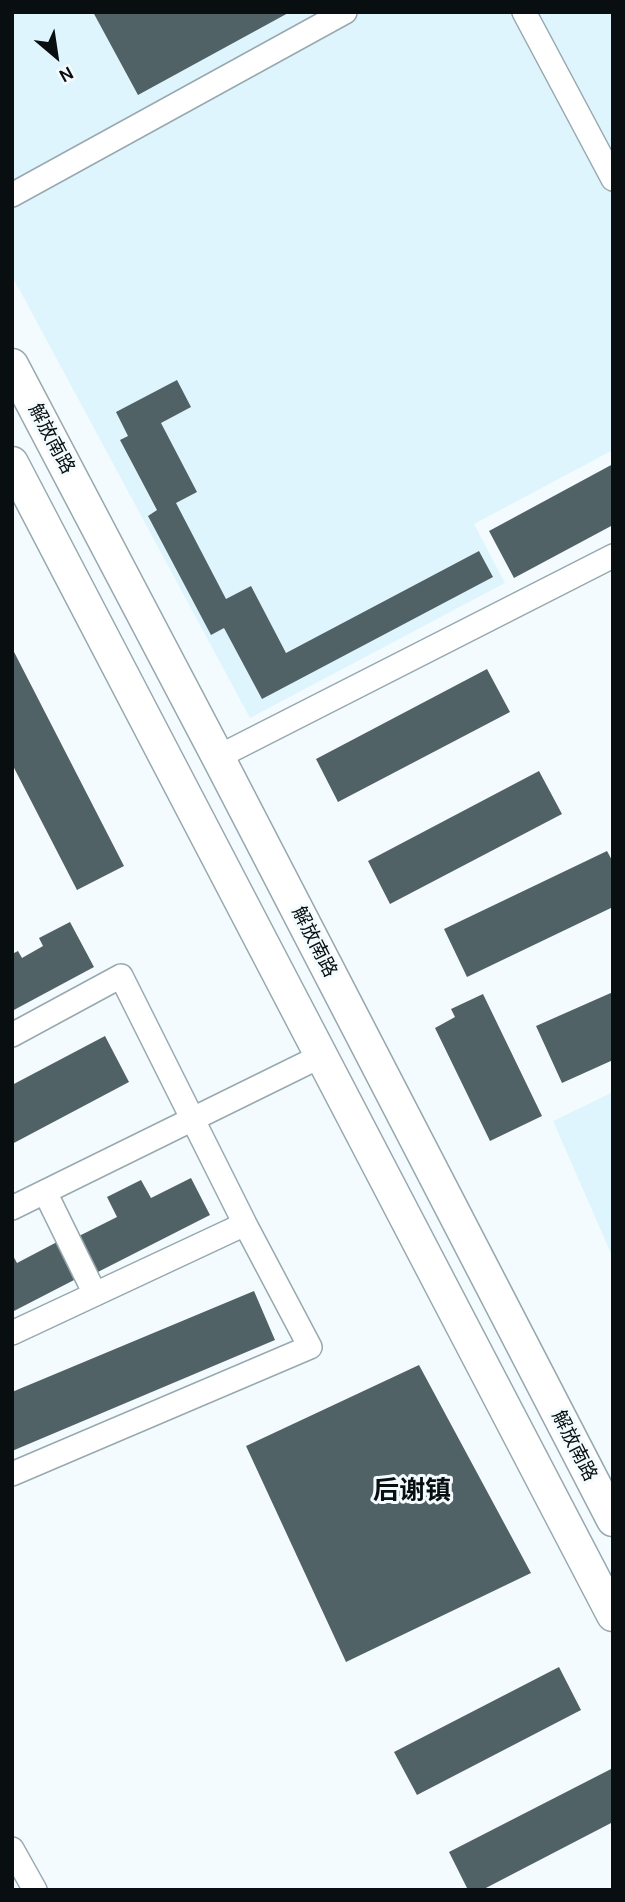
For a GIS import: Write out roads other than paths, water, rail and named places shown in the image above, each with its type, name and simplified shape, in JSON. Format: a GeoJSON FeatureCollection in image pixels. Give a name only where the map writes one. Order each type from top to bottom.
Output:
{"type":"FeatureCollection","features":[{"type":"Feature","properties":{"kind":"main road","name":"解放南路"},"geometry":{"type":"LineString","coordinates":[[12,365],[613,1520]]}},
{"type":"Feature","properties":{"kind":"main road"},"geometry":{"type":"LineString","coordinates":[[12,463],[613,1615]]}},
{"type":"Feature","properties":{"kind":"street"},"geometry":{"type":"LineString","coordinates":[[12,195],[345,12]]}},
{"type":"Feature","properties":{"kind":"street"},"geometry":{"type":"LineString","coordinates":[[524,12],[613,179]]}},
{"type":"Feature","properties":{"kind":"street"},"geometry":{"type":"LineString","coordinates":[[218,757],[613,556]]}},
{"type":"Feature","properties":{"kind":"street"},"geometry":{"type":"LineString","coordinates":[[12,1035],[121,976],[310,1347],[12,1474]]}},
{"type":"Feature","properties":{"kind":"street"},"geometry":{"type":"LineString","coordinates":[[12,1208],[321,1056]]}},
{"type":"Feature","properties":{"kind":"street"},"geometry":{"type":"LineString","coordinates":[[45,1192],[95,1294]]}},
{"type":"Feature","properties":{"kind":"street"},"geometry":{"type":"LineString","coordinates":[[12,1333],[245,1224]]}},
{"type":"Feature","properties":{"kind":"street"},"geometry":{"type":"LineString","coordinates":[[12,1849],[35,1890]]}},
{"type":"Feature","properties":{"kind":"district","name":"后谢镇"},"geometry":{"type":"Point","coordinates":[412,1492]}}]}
